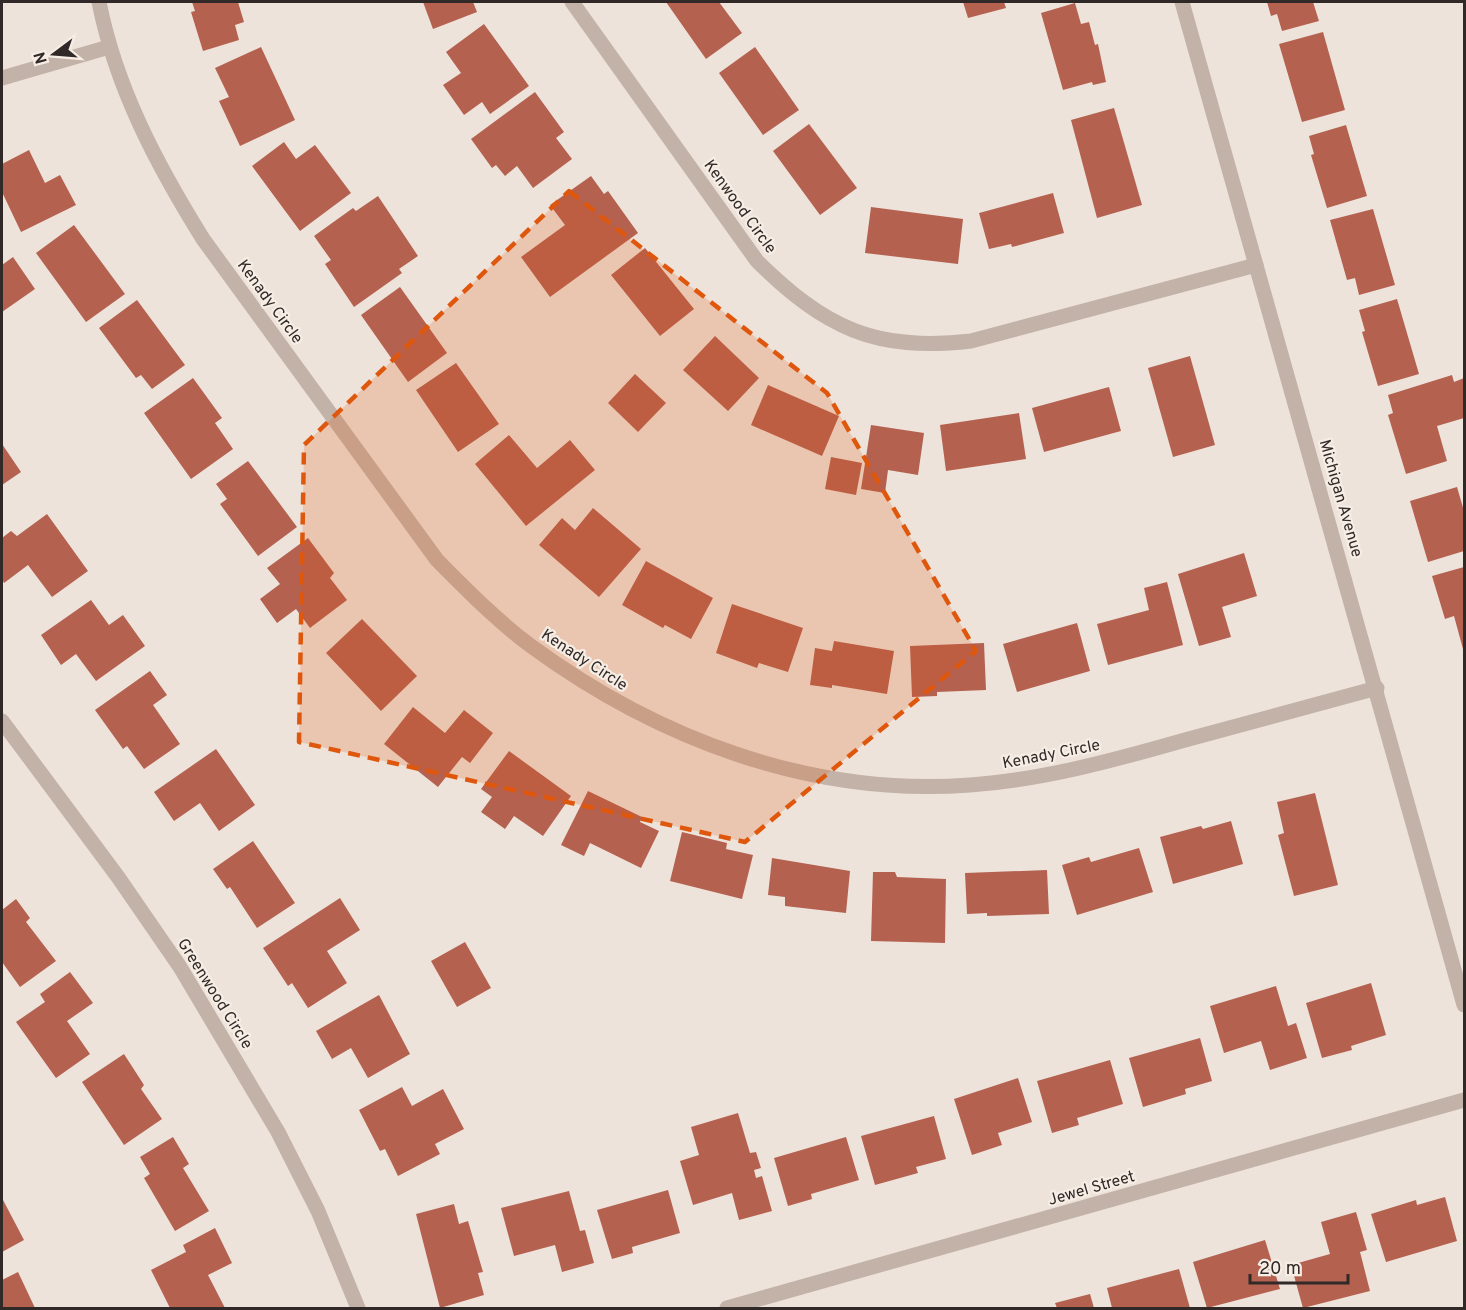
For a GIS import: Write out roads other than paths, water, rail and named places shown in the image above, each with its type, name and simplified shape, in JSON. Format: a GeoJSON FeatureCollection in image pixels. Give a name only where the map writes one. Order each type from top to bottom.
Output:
{"type":"FeatureCollection","features":[{"type":"Feature","properties":{"kind":"street","name":"Kenady Circle"},"geometry":{"type":"LineString","coordinates":[[99,2],[109,47],[154,157],[203,239],[437,560],[483,605],[530,645],[594,689],[646,718],[754,761],[816,776],[873,785],[971,785],[1085,766],[1377,688]]}},
{"type":"Feature","properties":{"kind":"street","name":"Kenwood Circle"},"geometry":{"type":"LineString","coordinates":[[572,2],[757,261],[790,293],[825,318],[860,334],[900,343],[937,345],[971,341],[1256,265]]}},
{"type":"Feature","properties":{"kind":"street","name":"Michigan Avenue"},"geometry":{"type":"LineString","coordinates":[[1182,2],[1377,688],[1464,1005]]}},
{"type":"Feature","properties":{"kind":"street"},"geometry":{"type":"LineString","coordinates":[[2,78],[109,47]]}},
{"type":"Feature","properties":{"kind":"street","name":"Greenwood Circle"},"geometry":{"type":"LineString","coordinates":[[2,721],[118,877],[180,967],[278,1132],[318,1211],[358,1308]]}},
{"type":"Feature","properties":{"kind":"street","name":"Jewel Street"},"geometry":{"type":"LineString","coordinates":[[727,1308],[1464,1100]]}}]}
